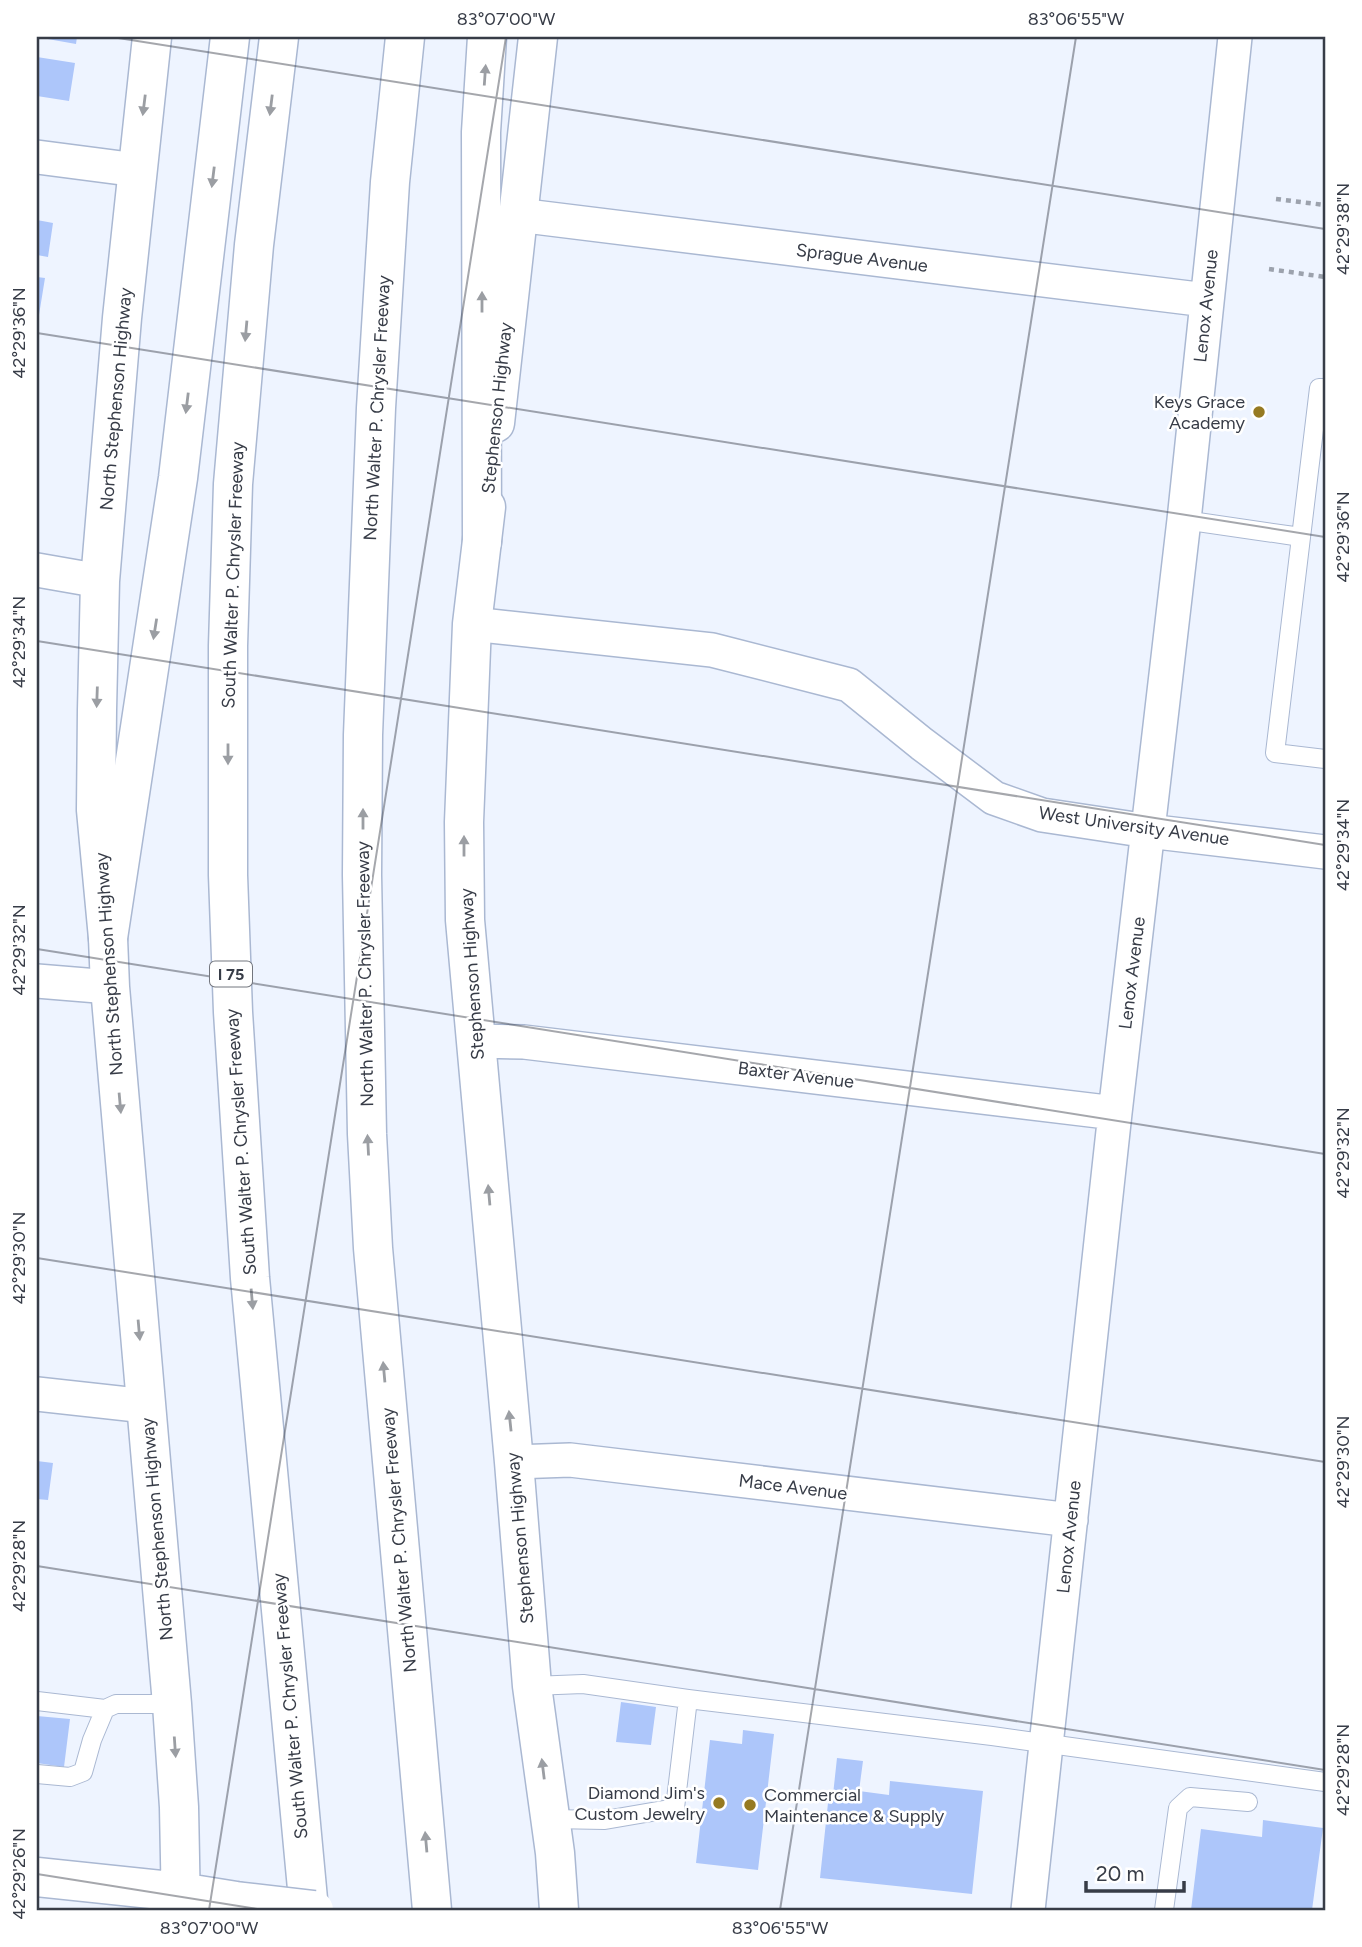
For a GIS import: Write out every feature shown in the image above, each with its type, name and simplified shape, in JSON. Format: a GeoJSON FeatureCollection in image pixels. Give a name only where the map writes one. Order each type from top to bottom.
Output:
{"type":"FeatureCollection","features":[{"type":"Feature","properties":{"kind":"main road","name":"North Stephenson Highway"},"geometry":{"type":"LineString","coordinates":[[152,37],[136,170],[100,581],[96,810],[172,1704],[179,1807],[181,1901]]}},
{"type":"Feature","properties":{"kind":"main road"},"geometry":{"type":"LineString","coordinates":[[108,937],[178,478],[230,37]]}},
{"type":"Feature","properties":{"kind":"main road","name":"South Walter P. Chrysler Freeway"},"geometry":{"type":"LineString","coordinates":[[279,37],[254,245],[233,484],[228,646],[228,874],[233,1012],[250,1278],[311,1910]]}},
{"type":"Feature","properties":{"kind":"main road","name":"North Walter P. Chrysler Freeway"},"geometry":{"type":"LineString","coordinates":[[405,37],[389,195],[376,422],[363,735],[362,875],[367,1134],[373,1248],[432,1910]]}},
{"type":"Feature","properties":{"kind":"main road"},"geometry":{"type":"LineString","coordinates":[[482,542],[481,132],[487,37]]}},
{"type":"Feature","properties":{"kind":"main road","name":"Stephenson Highway"},"geometry":{"type":"LineString","coordinates":[[538,37],[472,624],[464,822],[465,920],[533,1686],[555,1853],[559,1910]]}},
{"type":"Feature","properties":{"kind":"main road"},"geometry":{"type":"LineString","coordinates":[[37,1877],[181,1901],[236,1900],[311,1910]]}},
{"type":"Feature","properties":{"kind":"street","name":"Lenox Avenue"},"geometry":{"type":"LineString","coordinates":[[1028,1910],[1115,1113],[1184,520],[1235,37]]}},
{"type":"Feature","properties":{"kind":"street"},"geometry":{"type":"LineString","coordinates":[[37,157],[136,170]]}},
{"type":"Feature","properties":{"kind":"street","name":"Sprague Avenue"},"geometry":{"type":"LineString","coordinates":[[518,215],[1206,300]]}},
{"type":"Feature","properties":{"kind":"street"},"geometry":{"type":"LineString","coordinates":[[37,570],[100,581]]}},
{"type":"Feature","properties":{"kind":"street","name":"West University Avenue"},"geometry":{"type":"LineString","coordinates":[[472,624],[712,650],[849,685],[994,798],[1042,815],[1148,831],[1325,852]]}},
{"type":"Feature","properties":{"kind":"street"},"geometry":{"type":"LineString","coordinates":[[37,981],[110,987]]}},
{"type":"Feature","properties":{"kind":"street","name":"Baxter Avenue"},"geometry":{"type":"LineString","coordinates":[[476,1041],[536,1044],[1115,1113]]}},
{"type":"Feature","properties":{"kind":"street"},"geometry":{"type":"LineString","coordinates":[[37,1394],[146,1406]]}},
{"type":"Feature","properties":{"kind":"street","name":"Mace Avenue"},"geometry":{"type":"LineString","coordinates":[[514,1462],[569,1460],[1071,1520]]}},
{"type":"Feature","properties":{"kind":"lane"},"geometry":{"type":"LineString","coordinates":[[1325,388],[1319,388],[1275,753],[1325,759]]}},
{"type":"Feature","properties":{"kind":"lane"},"geometry":{"type":"LineString","coordinates":[[1184,520],[1301,537]]}},
{"type":"Feature","properties":{"kind":"lane"},"geometry":{"type":"LineString","coordinates":[[533,1686],[583,1684],[1325,1782]]}},
{"type":"Feature","properties":{"kind":"lane"},"geometry":{"type":"LineString","coordinates":[[550,1819],[605,1820],[675,1808],[688,1699]]}},
{"type":"Feature","properties":{"kind":"lane"},"geometry":{"type":"LineString","coordinates":[[37,1701],[65,1711],[105,1709],[116,1704],[172,1704]]}},
{"type":"Feature","properties":{"kind":"lane"},"geometry":{"type":"LineString","coordinates":[[37,1774],[58,1771],[70,1777],[83,1772],[105,1709]]}},
{"type":"Feature","properties":{"kind":"lane"},"geometry":{"type":"LineString","coordinates":[[1164,1910],[1178,1808],[1190,1797],[1248,1802]]}},
{"type":"Feature","properties":{"kind":"path"},"geometry":{"type":"LineString","coordinates":[[1276,199],[1325,205]]}},
{"type":"Feature","properties":{"kind":"path"},"geometry":{"type":"LineString","coordinates":[[1269,269],[1325,277]]}},
{"type":"Feature","properties":{"kind":"building"},"geometry":{"type":"Polygon","coordinates":[[[42,37],[77,37],[76,44],[42,37]]]}},
{"type":"Feature","properties":{"kind":"building"},"geometry":{"type":"Polygon","coordinates":[[[37,57],[75,63],[69,101],[37,96],[37,57]]]}},
{"type":"Feature","properties":{"kind":"building"},"geometry":{"type":"Polygon","coordinates":[[[37,220],[53,223],[48,257],[37,255],[37,220]]]}},
{"type":"Feature","properties":{"kind":"building"},"geometry":{"type":"Polygon","coordinates":[[[37,277],[45,278],[38,321],[37,321],[37,277]]]}},
{"type":"Feature","properties":{"kind":"building"},"geometry":{"type":"Polygon","coordinates":[[[37,1461],[53,1463],[48,1500],[37,1499],[37,1461]]]}},
{"type":"Feature","properties":{"kind":"building","name":"Diamond Jim's Custom Jewelry"},"geometry":{"type":"Polygon","coordinates":[[[621,1702],[656,1707],[651,1745],[616,1742],[621,1702]]]}},
{"type":"Feature","properties":{"kind":"building"},"geometry":{"type":"Polygon","coordinates":[[[37,1716],[70,1719],[64,1767],[37,1763],[37,1716]]]}},
{"type":"Feature","properties":{"kind":"building"},"geometry":{"type":"Polygon","coordinates":[[[743,1730],[774,1734],[758,1870],[696,1863],[710,1740],[742,1744],[743,1730]]]}},
{"type":"Feature","properties":{"kind":"building"},"geometry":{"type":"Polygon","coordinates":[[[837,1758],[863,1761],[859,1791],[889,1795],[890,1781],[983,1791],[972,1894],[820,1878],[828,1803],[832,1804],[837,1758]]]}},
{"type":"Feature","properties":{"kind":"building"},"geometry":{"type":"Polygon","coordinates":[[[1263,1820],[1323,1828],[1312,1910],[1191,1910],[1201,1829],[1262,1837],[1263,1820]]]}},
{"type":"Feature","properties":{"kind":"place","name":"Keys Grace Academy"},"geometry":{"type":"Point","coordinates":[1259,412]}},
{"type":"Feature","properties":{"kind":"place","name":"Diamond Jim's Custom Jewelry"},"geometry":{"type":"Point","coordinates":[719,1803]}},
{"type":"Feature","properties":{"kind":"place","name":"Commercial Maintenance & Supply"},"geometry":{"type":"Point","coordinates":[750,1805]}}]}
